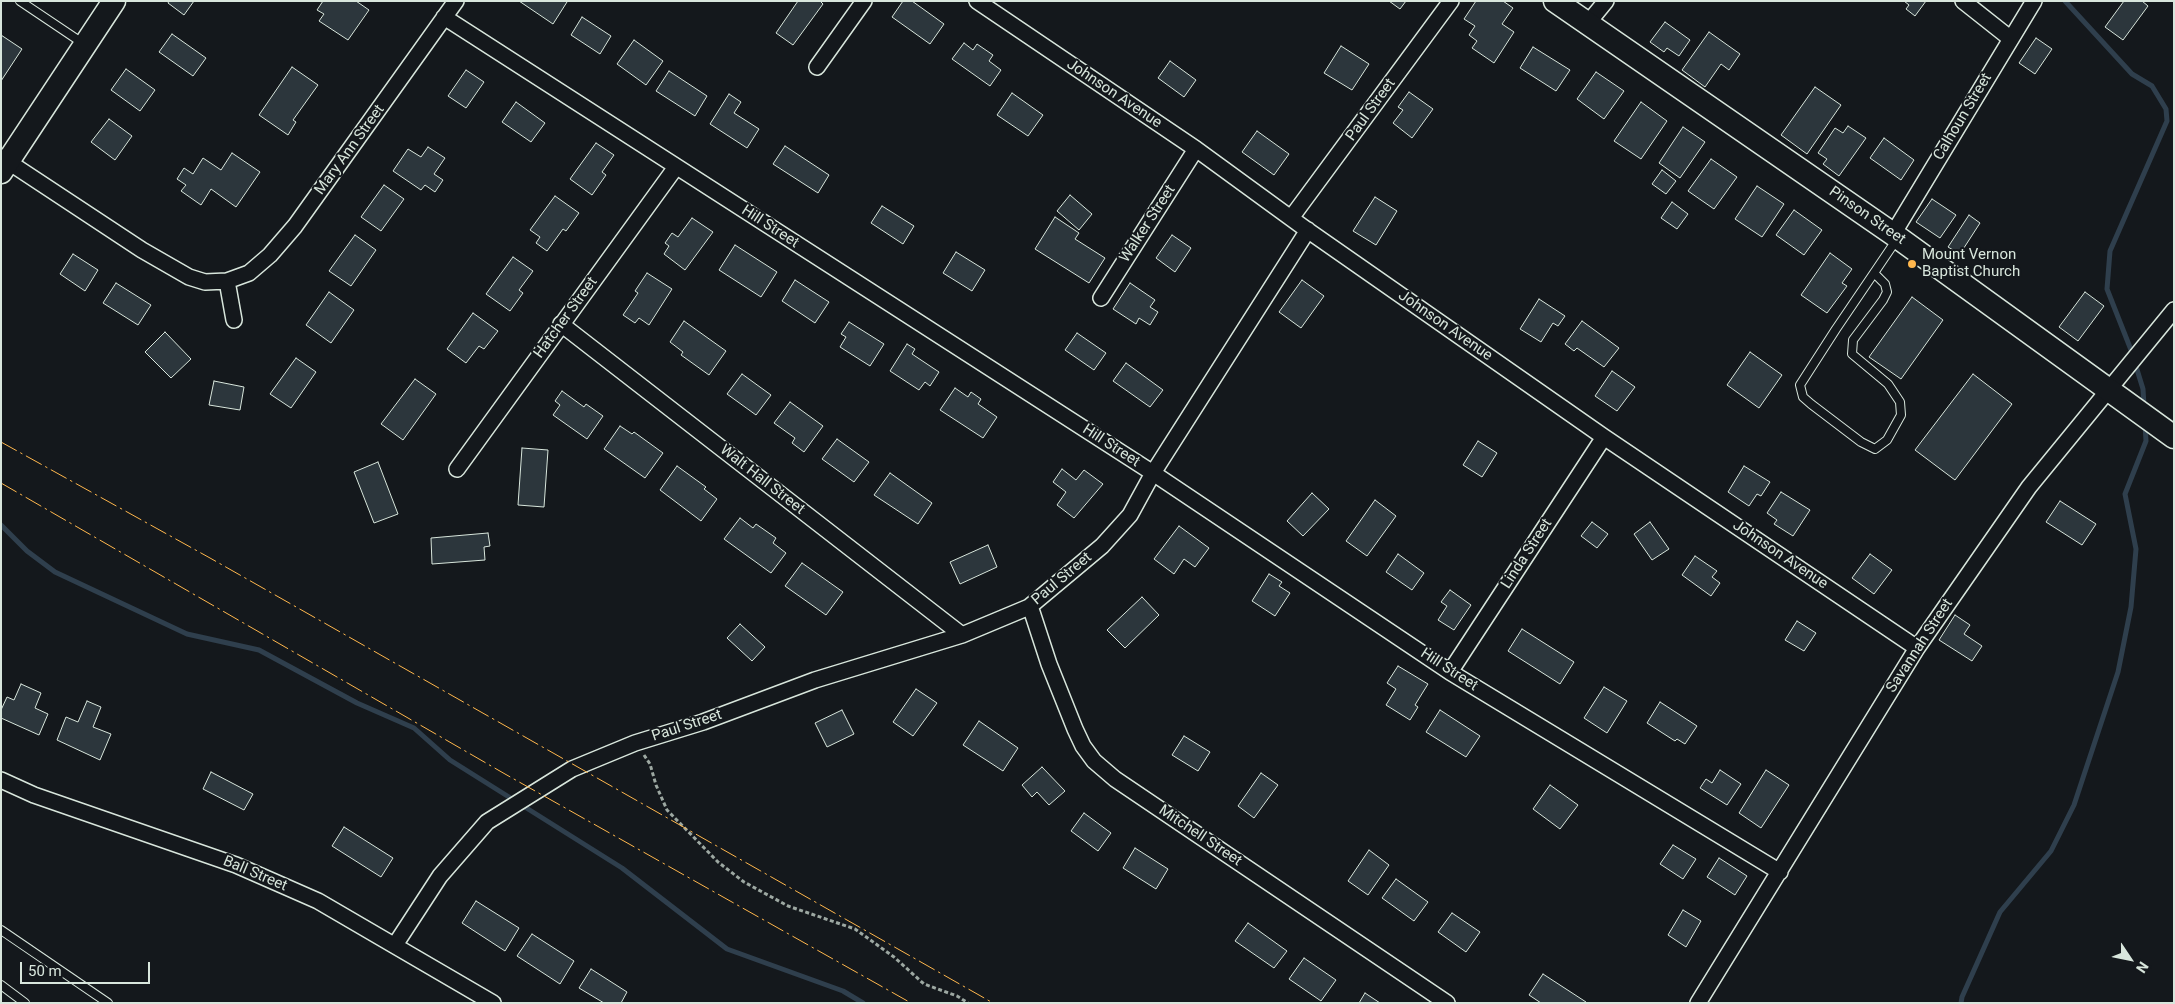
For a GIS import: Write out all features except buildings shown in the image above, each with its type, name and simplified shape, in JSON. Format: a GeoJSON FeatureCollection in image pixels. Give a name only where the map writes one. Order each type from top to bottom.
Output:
{"type":"FeatureCollection","features":[{"type":"Feature","properties":{"kind":"street"},"geometry":{"type":"LineString","coordinates":[[4,164],[114,1]]}},
{"type":"Feature","properties":{"kind":"street","name":"Mary Ann Street"},"geometry":{"type":"LineString","coordinates":[[4,164],[189,277],[205,282],[227,281],[249,273],[270,255],[295,226],[456,1]]}},
{"type":"Feature","properties":{"kind":"street"},"geometry":{"type":"LineString","coordinates":[[817,67],[864,1]]}},
{"type":"Feature","properties":{"kind":"street","name":"Johnson Avenue"},"geometry":{"type":"LineString","coordinates":[[977,1],[1196,149],[1291,218],[1604,437],[1917,648]]}},
{"type":"Feature","properties":{"kind":"street","name":"Paul Street"},"geometry":{"type":"LineString","coordinates":[[1291,218],[1450,1]]}},
{"type":"Feature","properties":{"kind":"street","name":"Pinson Street"},"geometry":{"type":"LineString","coordinates":[[1555,1],[1896,236],[2174,437]]}},
{"type":"Feature","properties":{"kind":"street"},"geometry":{"type":"LineString","coordinates":[[1588,23],[1606,1]]}},
{"type":"Feature","properties":{"kind":"street"},"geometry":{"type":"LineString","coordinates":[[1963,1],[2011,38]]}},
{"type":"Feature","properties":{"kind":"street","name":"Calhoun Street"},"geometry":{"type":"LineString","coordinates":[[1896,236],[2034,1]]}},
{"type":"Feature","properties":{"kind":"street","name":"Hill Street"},"geometry":{"type":"LineString","coordinates":[[444,18],[1154,473],[1450,672],[1780,872]]}},
{"type":"Feature","properties":{"kind":"street","name":"Walker Street"},"geometry":{"type":"LineString","coordinates":[[1101,298],[1196,149]]}},
{"type":"Feature","properties":{"kind":"street","name":"Hatcher Street"},"geometry":{"type":"LineString","coordinates":[[457,469],[676,167]]}},
{"type":"Feature","properties":{"kind":"street","name":"Paul Street"},"geometry":{"type":"LineString","coordinates":[[635,742],[703,722],[815,680],[962,635],[1029,607],[1102,546],[1130,515],[1154,473],[1308,230]]}},
{"type":"Feature","properties":{"kind":"street"},"geometry":{"type":"LineString","coordinates":[[227,281],[234,320]]}},
{"type":"Feature","properties":{"kind":"street","name":"Savannah Street"},"geometry":{"type":"LineString","coordinates":[[1698,1003],[1917,648],[2029,487],[2174,310]]}},
{"type":"Feature","properties":{"kind":"street","name":"Walt Hall Street"},"geometry":{"type":"LineString","coordinates":[[561,324],[962,635]]}},
{"type":"Feature","properties":{"kind":"street","name":"Linda Street"},"geometry":{"type":"LineString","coordinates":[[1450,672],[1604,437]]}},
{"type":"Feature","properties":{"kind":"street","name":"Mitchell Street"},"geometry":{"type":"LineString","coordinates":[[1029,607],[1075,729],[1083,746],[1094,761],[1115,779],[1447,1003]]}},
{"type":"Feature","properties":{"kind":"street"},"geometry":{"type":"LineString","coordinates":[[395,945],[440,876],[487,822],[572,769],[635,742]]}},
{"type":"Feature","properties":{"kind":"street","name":"Ball Street"},"geometry":{"type":"LineString","coordinates":[[1,780],[34,794],[236,864],[318,901],[493,1003]]}},
{"type":"Feature","properties":{"kind":"lane"},"geometry":{"type":"LineString","coordinates":[[20,1],[85,45]]}},
{"type":"Feature","properties":{"kind":"lane"},"geometry":{"type":"LineString","coordinates":[[1874,273],[1885,284],[1887,292],[1884,300],[1853,340],[1852,354],[1888,384],[1900,402],[1901,415],[1887,440],[1875,449],[1861,442],[1811,404],[1803,397],[1800,385],[1874,273],[1896,236]]}},
{"type":"Feature","properties":{"kind":"lane"},"geometry":{"type":"LineString","coordinates":[[1,930],[108,1003]]}},
{"type":"Feature","properties":{"kind":"lane"},"geometry":{"type":"LineString","coordinates":[[1,985],[25,1003]]}},
{"type":"Feature","properties":{"kind":"path"},"geometry":{"type":"LineString","coordinates":[[635,742],[650,764],[656,785],[667,810],[718,862],[744,882],[788,906],[855,929],[894,957],[924,984],[957,996],[968,1003]]}},
{"type":"Feature","properties":{"kind":"waterway"},"geometry":{"type":"LineString","coordinates":[[2065,1],[2132,74],[2152,86],[2166,109],[2167,121],[2110,251],[2107,289],[2133,355]]}},
{"type":"Feature","properties":{"kind":"waterway"},"geometry":{"type":"LineString","coordinates":[[2135,363],[2143,389],[2144,406]]}},
{"type":"Feature","properties":{"kind":"waterway"},"geometry":{"type":"LineString","coordinates":[[1961,1003],[2000,912],[2051,851],[2074,805],[2118,672],[2131,607],[2136,549],[2125,494],[2146,441],[2145,424]]}},
{"type":"Feature","properties":{"kind":"waterway"},"geometry":{"type":"LineString","coordinates":[[1,525],[27,551],[55,572],[187,634],[259,650],[357,703],[414,728],[450,760],[622,868],[727,949],[843,991],[863,1003]]}},
{"type":"Feature","properties":{"kind":"power"},"geometry":{"type":"LineString","coordinates":[[1,442],[210,558],[993,1003]]}},
{"type":"Feature","properties":{"kind":"power"},"geometry":{"type":"LineString","coordinates":[[1,483],[505,774],[911,1003]]}},
{"type":"Feature","properties":{"kind":"place","name":"Mount Vernon Baptist Church"},"geometry":{"type":"Point","coordinates":[1912,264]}}]}
